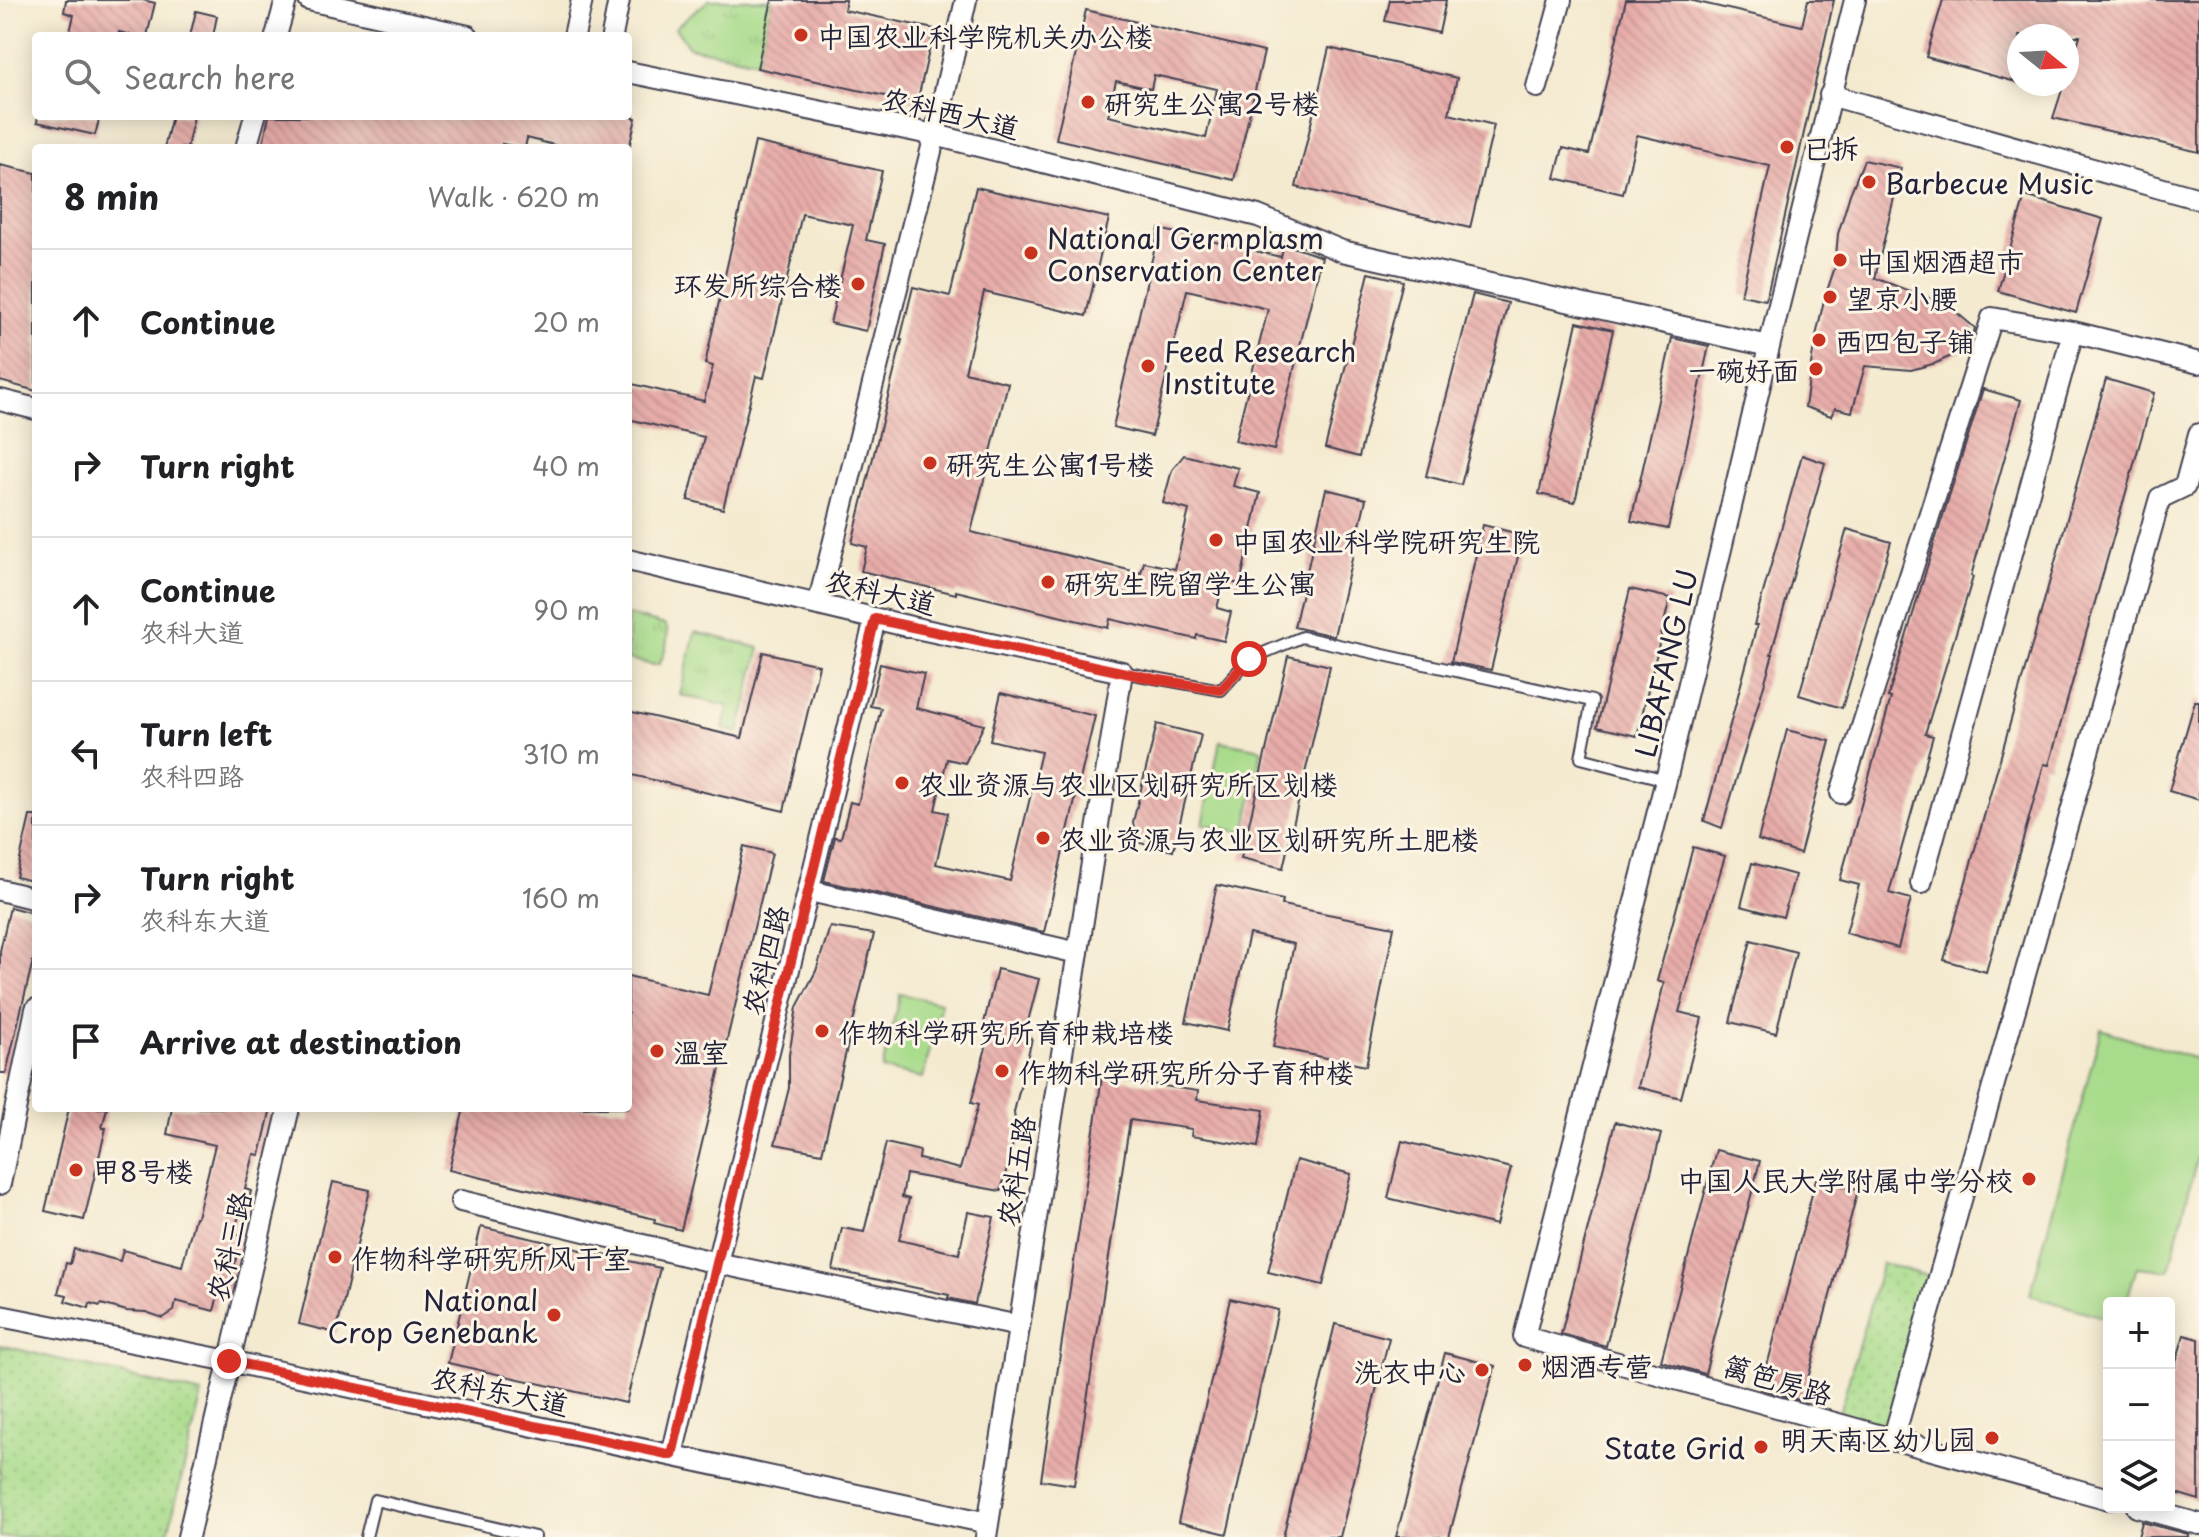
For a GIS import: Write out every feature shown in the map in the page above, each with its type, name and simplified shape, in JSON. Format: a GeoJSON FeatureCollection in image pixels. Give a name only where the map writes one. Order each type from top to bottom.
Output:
{"type":"FeatureCollection","features":[{"type":"Feature","properties":{"kind":"street"},"geometry":{"type":"LineString","coordinates":[[277,32],[286,0]]}},
{"type":"Feature","properties":{"kind":"street"},"geometry":{"type":"LineString","coordinates":[[309,0],[450,32]]}},
{"type":"Feature","properties":{"kind":"street"},"geometry":{"type":"LineString","coordinates":[[575,32],[582,0]]}},
{"type":"Feature","properties":{"kind":"street"},"geometry":{"type":"LineString","coordinates":[[613,32],[619,0]]}},
{"type":"Feature","properties":{"kind":"street"},"geometry":{"type":"LineString","coordinates":[[818,605],[966,0]]}},
{"type":"Feature","properties":{"kind":"street"},"geometry":{"type":"LineString","coordinates":[[1537,87],[1561,0]]}},
{"type":"Feature","properties":{"kind":"street","name":"LIBAFANG LU"},"geometry":{"type":"LineString","coordinates":[[1855,0],[1666,780],[1524,1337],[1893,1440]]}},
{"type":"Feature","properties":{"kind":"street","name":"农科西大道"},"geometry":{"type":"LineString","coordinates":[[632,73],[935,135],[1258,216],[1342,251],[1769,346]]}},
{"type":"Feature","properties":{"kind":"street"},"geometry":{"type":"LineString","coordinates":[[1830,95],[2199,199]]}},
{"type":"Feature","properties":{"kind":"street"},"geometry":{"type":"LineString","coordinates":[[247,144],[254,120]]}},
{"type":"Feature","properties":{"kind":"street"},"geometry":{"type":"LineString","coordinates":[[1841,793],[1992,318],[2073,332],[2199,363]]}},
{"type":"Feature","properties":{"kind":"street"},"geometry":{"type":"LineString","coordinates":[[1921,883],[2073,332]]}},
{"type":"Feature","properties":{"kind":"street"},"geometry":{"type":"LineString","coordinates":[[0,400],[32,408]]}},
{"type":"Feature","properties":{"kind":"street"},"geometry":{"type":"LineString","coordinates":[[2103,1497],[1893,1440],[2160,498],[2192,488],[2199,434]]}},
{"type":"Feature","properties":{"kind":"street","name":"农科大道"},"geometry":{"type":"LineString","coordinates":[[632,561],[875,619],[1122,672]]}},
{"type":"Feature","properties":{"kind":"street","name":"农科四路"},"geometry":{"type":"LineString","coordinates":[[672,1455],[875,619]]}},
{"type":"Feature","properties":{"kind":"street","name":"农科五路"},"geometry":{"type":"LineString","coordinates":[[987,1530],[1122,672]]}},
{"type":"Feature","properties":{"kind":"street"},"geometry":{"type":"LineString","coordinates":[[0,890],[32,898]]}},
{"type":"Feature","properties":{"kind":"street"},"geometry":{"type":"LineString","coordinates":[[810,891],[1078,953]]}},
{"type":"Feature","properties":{"kind":"street"},"geometry":{"type":"LineString","coordinates":[[0,1184],[7,1106],[32,1022]]}},
{"type":"Feature","properties":{"kind":"street","name":"农科三路"},"geometry":{"type":"LineString","coordinates":[[188,1537],[288,1112]]}},
{"type":"Feature","properties":{"kind":"street"},"geometry":{"type":"LineString","coordinates":[[461,1201],[717,1263],[1019,1326]]}},
{"type":"Feature","properties":{"kind":"street","name":"农科东大道"},"geometry":{"type":"LineString","coordinates":[[0,1316],[672,1455],[987,1530]]}},
{"type":"Feature","properties":{"kind":"street"},"geometry":{"type":"LineString","coordinates":[[2159,1513],[2199,1524]]}},
{"type":"Feature","properties":{"kind":"lane"},"geometry":{"type":"LineString","coordinates":[[1122,672],[1221,690],[1249,659],[1302,637],[1592,701],[1581,758],[1666,780]]}},
{"type":"Feature","properties":{"kind":"lane"},"geometry":{"type":"LineString","coordinates":[[366,1537],[375,1500],[535,1537]]}},
{"type":"Feature","properties":{"kind":"green space"},"geometry":{"type":"Polygon","coordinates":[[[709,0],[772,0],[759,61],[689,47],[675,28],[709,0]]]}},
{"type":"Feature","properties":{"kind":"green space"},"geometry":{"type":"Polygon","coordinates":[[[632,616],[666,625],[663,655],[659,664],[632,660],[632,616]]]}},
{"type":"Feature","properties":{"kind":"green space"},"geometry":{"type":"Polygon","coordinates":[[[695,632],[760,648],[739,733],[723,729],[728,706],[680,695],[695,632]]]}},
{"type":"Feature","properties":{"kind":"green space"},"geometry":{"type":"Polygon","coordinates":[[[1220,741],[1262,749],[1245,833],[1203,824],[1220,741]]]}},
{"type":"Feature","properties":{"kind":"green space"},"geometry":{"type":"Polygon","coordinates":[[[900,994],[941,1003],[923,1078],[882,1069],[900,994]]]}},
{"type":"Feature","properties":{"kind":"green space"},"geometry":{"type":"Polygon","coordinates":[[[2101,1029],[2199,1060],[2199,1150],[2169,1270],[2137,1267],[2128,1297],[2103,1297],[2103,1317],[2030,1295],[2101,1029]]]}},
{"type":"Feature","properties":{"kind":"green space"},"geometry":{"type":"Polygon","coordinates":[[[1882,1263],[1931,1277],[1887,1432],[1838,1417],[1882,1263]]]}},
{"type":"Feature","properties":{"kind":"green space"},"geometry":{"type":"Polygon","coordinates":[[[0,1345],[202,1394],[167,1537],[0,1537],[0,1345]]]}},
{"type":"Feature","properties":{"kind":"building"},"geometry":{"type":"Polygon","coordinates":[[[66,0],[143,0],[155,3],[148,32],[70,32],[74,15],[64,12],[66,0]]]}},
{"type":"Feature","properties":{"kind":"building"},"geometry":{"type":"Polygon","coordinates":[[[772,0],[846,0],[844,10],[934,29],[917,103],[757,68],[772,0]]]}},
{"type":"Feature","properties":{"kind":"building"},"geometry":{"type":"Polygon","coordinates":[[[1390,0],[1446,0],[1439,33],[1385,21],[1390,0]]]}},
{"type":"Feature","properties":{"kind":"building"},"geometry":{"type":"Polygon","coordinates":[[[1626,0],[1689,0],[1802,26],[1808,0],[1834,0],[1766,300],[1741,295],[1770,166],[1637,135],[1623,194],[1555,178],[1563,148],[1589,154],[1626,0]]]}},
{"type":"Feature","properties":{"kind":"building"},"geometry":{"type":"Polygon","coordinates":[[[1943,0],[2199,0],[2199,152],[2053,118],[2060,96],[2079,96],[2079,24],[2007,24],[2007,80],[1926,57],[1943,0]]]}},
{"type":"Feature","properties":{"kind":"building","name":"研究生公寓2号楼"},"geometry":{"type":"Polygon","coordinates":[[[1086,10],[1264,52],[1234,180],[1056,139],[1086,10]],[[1154,75],[1151,89],[1116,81],[1108,116],[1206,138],[1217,89],[1154,75]]]}},
{"type":"Feature","properties":{"kind":"building"},"geometry":{"type":"Polygon","coordinates":[[[196,11],[217,16],[214,32],[191,32],[196,11]]]}},
{"type":"Feature","properties":{"kind":"building"},"geometry":{"type":"Polygon","coordinates":[[[1329,48],[1457,78],[1449,114],[1494,125],[1470,228],[1296,187],[1329,48]]]}},
{"type":"Feature","properties":{"kind":"building"},"geometry":{"type":"Polygon","coordinates":[[[636,118],[630,144],[550,144],[527,138],[526,144],[263,144],[268,120],[636,118]]]}},
{"type":"Feature","properties":{"kind":"building"},"geometry":{"type":"Polygon","coordinates":[[[37,120],[99,120],[95,135],[37,120]]]}},
{"type":"Feature","properties":{"kind":"building"},"geometry":{"type":"Polygon","coordinates":[[[171,120],[193,120],[188,144],[165,144],[171,120]]]}},
{"type":"Feature","properties":{"kind":"building"},"geometry":{"type":"Polygon","coordinates":[[[755,142],[882,171],[866,240],[885,244],[866,331],[830,323],[853,225],[802,214],[764,378],[756,376],[723,509],[688,500],[704,437],[632,420],[632,384],[704,401],[713,366],[705,364],[755,142]]]}},
{"type":"Feature","properties":{"kind":"building"},"geometry":{"type":"Polygon","coordinates":[[[1864,160],[1901,168],[1875,278],[1949,306],[1975,328],[1969,348],[1936,363],[1911,370],[1865,366],[1852,412],[1835,408],[1831,416],[1805,407],[1814,345],[1835,267],[1838,234],[1864,160]]]}},
{"type":"Feature","properties":{"kind":"building"},"geometry":{"type":"Polygon","coordinates":[[[0,165],[32,172],[32,390],[0,381],[0,165]]]}},
{"type":"Feature","properties":{"kind":"building"},"geometry":{"type":"Polygon","coordinates":[[[976,187],[1109,218],[1086,316],[984,292],[965,372],[1008,383],[971,532],[1141,573],[1144,562],[1175,569],[1189,510],[1163,503],[1172,470],[1184,455],[1238,468],[1233,486],[1260,493],[1240,584],[1224,581],[1217,608],[1231,612],[1224,641],[1197,635],[1196,639],[1110,619],[1108,628],[861,571],[867,547],[852,543],[913,287],[950,296],[976,187]]]}},
{"type":"Feature","properties":{"kind":"building"},"geometry":{"type":"Polygon","coordinates":[[[2025,196],[2103,219],[2076,313],[1998,291],[2025,196]]]}},
{"type":"Feature","properties":{"kind":"building"},"geometry":{"type":"Polygon","coordinates":[[[1159,229],[1281,257],[1284,244],[1322,257],[1274,450],[1235,441],[1268,309],[1187,290],[1152,436],[1113,427],[1159,229]]]}},
{"type":"Feature","properties":{"kind":"building"},"geometry":{"type":"Polygon","coordinates":[[[1369,273],[1403,281],[1359,457],[1325,448],[1369,273]]]}},
{"type":"Feature","properties":{"kind":"building"},"geometry":{"type":"Polygon","coordinates":[[[1473,294],[1508,303],[1461,485],[1426,476],[1473,294]]]}},
{"type":"Feature","properties":{"kind":"building"},"geometry":{"type":"Polygon","coordinates":[[[1577,322],[1613,330],[1575,502],[1539,494],[1577,322]]]}},
{"type":"Feature","properties":{"kind":"building"},"geometry":{"type":"Polygon","coordinates":[[[1672,338],[1709,346],[1668,529],[1631,521],[1672,338]]]}},
{"type":"Feature","properties":{"kind":"building"},"geometry":{"type":"Polygon","coordinates":[[[2106,379],[2154,393],[2049,765],[2044,764],[1986,972],[1944,960],[2106,379]]]}},
{"type":"Feature","properties":{"kind":"building"},"geometry":{"type":"Polygon","coordinates":[[[1983,389],[2021,400],[1973,577],[1925,734],[1933,736],[1889,893],[1911,899],[1898,948],[1846,933],[1859,885],[1840,880],[1891,698],[1888,697],[1983,389]]]}},
{"type":"Feature","properties":{"kind":"building"},"geometry":{"type":"Polygon","coordinates":[[[1802,455],[1825,463],[1722,828],[1704,821],[1802,455]]]}},
{"type":"Feature","properties":{"kind":"building"},"geometry":{"type":"Polygon","coordinates":[[[1326,489],[1366,499],[1334,636],[1294,627],[1326,489]]]}},
{"type":"Feature","properties":{"kind":"building"},"geometry":{"type":"Polygon","coordinates":[[[1483,525],[1523,535],[1491,670],[1451,662],[1483,525]]]}},
{"type":"Feature","properties":{"kind":"building"},"geometry":{"type":"Polygon","coordinates":[[[1847,529],[1891,542],[1842,708],[1799,695],[1847,529]]]}},
{"type":"Feature","properties":{"kind":"building"},"geometry":{"type":"Polygon","coordinates":[[[1630,589],[1670,598],[1637,736],[1597,727],[1630,589]]]}},
{"type":"Feature","properties":{"kind":"building"},"geometry":{"type":"Polygon","coordinates":[[[763,652],[819,665],[784,811],[632,775],[632,712],[742,738],[763,652]]]}},
{"type":"Feature","properties":{"kind":"building"},"geometry":{"type":"Polygon","coordinates":[[[1288,656],[1330,666],[1283,868],[1241,858],[1288,656]]]}},
{"type":"Feature","properties":{"kind":"building","name":"农业资源与农业区划研究所区划楼"},"geometry":{"type":"Polygon","coordinates":[[[880,664],[924,674],[916,708],[984,725],[965,763],[947,759],[935,810],[948,813],[936,864],[1010,881],[1041,752],[990,740],[1001,693],[1095,716],[1044,932],[824,881],[835,837],[841,838],[850,802],[858,804],[881,708],[870,706],[880,664]]]}},
{"type":"Feature","properties":{"kind":"building"},"geometry":{"type":"Polygon","coordinates":[[[2195,701],[2199,701],[2199,800],[2169,791],[2195,701]]]}},
{"type":"Feature","properties":{"kind":"building"},"geometry":{"type":"Polygon","coordinates":[[[1157,724],[1201,735],[1173,851],[1136,842],[1133,822],[1157,724]]]}},
{"type":"Feature","properties":{"kind":"building"},"geometry":{"type":"Polygon","coordinates":[[[1787,730],[1830,741],[1800,854],[1758,840],[1787,730]]]}},
{"type":"Feature","properties":{"kind":"building"},"geometry":{"type":"Polygon","coordinates":[[[30,816],[32,816],[32,881],[16,877],[30,816]]]}},
{"type":"Feature","properties":{"kind":"building","name":"温室"},"geometry":{"type":"Polygon","coordinates":[[[744,846],[772,853],[681,1230],[654,1223],[655,1219],[449,1170],[463,1112],[632,1112],[632,977],[708,995],[744,846]]]}},
{"type":"Feature","properties":{"kind":"building"},"geometry":{"type":"Polygon","coordinates":[[[1693,847],[1725,856],[1679,1012],[1702,1018],[1681,1098],[1638,1087],[1664,983],[1657,981],[1693,847]]]}},
{"type":"Feature","properties":{"kind":"building"},"geometry":{"type":"Polygon","coordinates":[[[1752,863],[1795,875],[1783,917],[1741,906],[1752,863]]]}},
{"type":"Feature","properties":{"kind":"building"},"geometry":{"type":"Polygon","coordinates":[[[1217,885],[1283,900],[1282,905],[1394,927],[1366,1066],[1273,1047],[1294,944],[1249,934],[1227,1031],[1186,1022],[1217,885]]]}},
{"type":"Feature","properties":{"kind":"building"},"geometry":{"type":"Polygon","coordinates":[[[10,907],[32,913],[32,965],[6,1073],[0,1073],[0,951],[10,907]]]}},
{"type":"Feature","properties":{"kind":"building","name":"作物科学研究所育种栽培楼"},"geometry":{"type":"Polygon","coordinates":[[[830,927],[874,934],[822,1153],[775,1144],[789,1088],[789,1055],[797,1007],[816,971],[830,927]]]}},
{"type":"Feature","properties":{"kind":"building"},"geometry":{"type":"Polygon","coordinates":[[[1751,940],[1796,952],[1776,1033],[1730,1022],[1751,940]]]}},
{"type":"Feature","properties":{"kind":"building","name":"作物科学研究所分子育种楼"},"geometry":{"type":"Polygon","coordinates":[[[997,969],[1039,979],[1024,1037],[1032,1039],[1014,1112],[1016,1132],[1001,1191],[906,1174],[902,1197],[909,1199],[899,1240],[959,1254],[968,1212],[994,1217],[975,1304],[948,1298],[949,1295],[833,1270],[842,1228],[864,1232],[886,1143],[920,1151],[919,1159],[960,1169],[978,1105],[971,1103],[991,1029],[983,1027],[997,969]]]}},
{"type":"Feature","properties":{"kind":"building"},"geometry":{"type":"Polygon","coordinates":[[[1102,1077],[1198,1091],[1197,1100],[1264,1110],[1258,1147],[1191,1136],[1192,1129],[1130,1120],[1074,1485],[1041,1480],[1102,1077]]]}},
{"type":"Feature","properties":{"kind":"building","name":"甲8号楼"},"geometry":{"type":"Polygon","coordinates":[[[68,1112],[106,1112],[102,1128],[106,1128],[84,1220],[45,1211],[68,1112]]]}},
{"type":"Feature","properties":{"kind":"building"},"geometry":{"type":"Polygon","coordinates":[[[171,1112],[270,1112],[260,1155],[254,1154],[245,1189],[251,1191],[247,1208],[241,1207],[234,1234],[241,1236],[228,1293],[219,1291],[214,1311],[176,1301],[174,1311],[163,1318],[101,1304],[90,1303],[89,1308],[65,1301],[67,1295],[58,1293],[66,1263],[70,1264],[74,1249],[120,1261],[123,1250],[182,1266],[215,1145],[167,1134],[171,1112]]]}},
{"type":"Feature","properties":{"kind":"building"},"geometry":{"type":"Polygon","coordinates":[[[1615,1122],[1661,1134],[1606,1346],[1561,1334],[1615,1122]]]}},
{"type":"Feature","properties":{"kind":"building"},"geometry":{"type":"Polygon","coordinates":[[[1402,1141],[1511,1168],[1496,1225],[1388,1198],[1402,1141]]]}},
{"type":"Feature","properties":{"kind":"building"},"geometry":{"type":"Polygon","coordinates":[[[1716,1150],[1760,1161],[1705,1374],[1661,1361],[1716,1150]]]}},
{"type":"Feature","properties":{"kind":"building"},"geometry":{"type":"Polygon","coordinates":[[[1296,1160],[1351,1174],[1323,1285],[1268,1272],[1296,1160]]]}},
{"type":"Feature","properties":{"kind":"building"},"geometry":{"type":"Polygon","coordinates":[[[1816,1179],[1858,1190],[1802,1401],[1761,1389],[1816,1179]]]}},
{"type":"Feature","properties":{"kind":"building","name":"作物科学研究所风干室"},"geometry":{"type":"Polygon","coordinates":[[[333,1182],[370,1190],[336,1333],[299,1324],[333,1182]]]}},
{"type":"Feature","properties":{"kind":"building","name":"National Crop Genebank"},"geometry":{"type":"Polygon","coordinates":[[[481,1227],[660,1268],[626,1403],[448,1363],[481,1227]]]}},
{"type":"Feature","properties":{"kind":"building"},"geometry":{"type":"Polygon","coordinates":[[[1230,1299],[1278,1310],[1227,1534],[1178,1522],[1230,1299]]]}},
{"type":"Feature","properties":{"kind":"building"},"geometry":{"type":"Polygon","coordinates":[[[1335,1324],[1389,1338],[1340,1537],[1283,1537],[1335,1324]]]}},
{"type":"Feature","properties":{"kind":"building"},"geometry":{"type":"Polygon","coordinates":[[[2184,1335],[2199,1339],[2199,1500],[2175,1493],[2175,1366],[2184,1335]]]}},
{"type":"Feature","properties":{"kind":"building"},"geometry":{"type":"Polygon","coordinates":[[[1445,1353],[1495,1366],[1449,1537],[1396,1537],[1445,1353]]]}},
{"type":"Feature","properties":{"kind":"building"},"geometry":{"type":"Polygon","coordinates":[[[2142,1522],[2188,1534],[2188,1537],[2138,1537],[2142,1522]]]}},
{"type":"Feature","properties":{"kind":"place","name":"中国农业科学院机关办公楼"},"geometry":{"type":"Point","coordinates":[801,35]}},
{"type":"Feature","properties":{"kind":"place","name":"研究生公寓2号楼"},"geometry":{"type":"Point","coordinates":[1088,102]}},
{"type":"Feature","properties":{"kind":"place","name":"已拆"},"geometry":{"type":"Point","coordinates":[1787,147]}},
{"type":"Feature","properties":{"kind":"place","name":"Barbecue Music"},"geometry":{"type":"Point","coordinates":[1869,182]}},
{"type":"Feature","properties":{"kind":"place","name":"National Germplasm Conservation Center"},"geometry":{"type":"Point","coordinates":[1031,253]}},
{"type":"Feature","properties":{"kind":"place","name":"中国烟酒超市"},"geometry":{"type":"Point","coordinates":[1840,260]}},
{"type":"Feature","properties":{"kind":"place","name":"环发所综合楼"},"geometry":{"type":"Point","coordinates":[858,284]}},
{"type":"Feature","properties":{"kind":"place","name":"望京小腰"},"geometry":{"type":"Point","coordinates":[1830,297]}},
{"type":"Feature","properties":{"kind":"place","name":"西四包子铺"},"geometry":{"type":"Point","coordinates":[1819,340]}},
{"type":"Feature","properties":{"kind":"place","name":"Feed Research Institute"},"geometry":{"type":"Point","coordinates":[1148,366]}},
{"type":"Feature","properties":{"kind":"place","name":"一碗好面"},"geometry":{"type":"Point","coordinates":[1816,369]}},
{"type":"Feature","properties":{"kind":"place","name":"研究生公寓1号楼"},"geometry":{"type":"Point","coordinates":[930,463]}},
{"type":"Feature","properties":{"kind":"place","name":"中国农业科学院研究生院"},"geometry":{"type":"Point","coordinates":[1216,540]}},
{"type":"Feature","properties":{"kind":"place","name":"研究生院留学生公寓"},"geometry":{"type":"Point","coordinates":[1048,582]}},
{"type":"Feature","properties":{"kind":"place","name":"农业资源与农业区划研究所区划楼"},"geometry":{"type":"Point","coordinates":[902,783]}},
{"type":"Feature","properties":{"kind":"place","name":"农业资源与农业区划研究所土肥楼"},"geometry":{"type":"Point","coordinates":[1043,838]}},
{"type":"Feature","properties":{"kind":"place","name":"作物科学研究所育种栽培楼"},"geometry":{"type":"Point","coordinates":[822,1031]}},
{"type":"Feature","properties":{"kind":"place","name":"温室"},"geometry":{"type":"Point","coordinates":[657,1051]}},
{"type":"Feature","properties":{"kind":"place","name":"作物科学研究所分子育种楼"},"geometry":{"type":"Point","coordinates":[1002,1071]}},
{"type":"Feature","properties":{"kind":"place","name":"甲8号楼"},"geometry":{"type":"Point","coordinates":[76,1170]}},
{"type":"Feature","properties":{"kind":"place","name":"中国人民大学附属中学分校"},"geometry":{"type":"Point","coordinates":[2029,1179]}},
{"type":"Feature","properties":{"kind":"place","name":"作物科学研究所风干室"},"geometry":{"type":"Point","coordinates":[335,1257]}},
{"type":"Feature","properties":{"kind":"place","name":"National Crop Genebank"},"geometry":{"type":"Point","coordinates":[554,1315]}},
{"type":"Feature","properties":{"kind":"place","name":"烟酒专营"},"geometry":{"type":"Point","coordinates":[1525,1365]}},
{"type":"Feature","properties":{"kind":"place","name":"洗衣中心"},"geometry":{"type":"Point","coordinates":[1482,1370]}},
{"type":"Feature","properties":{"kind":"place","name":"明天南区幼儿园"},"geometry":{"type":"Point","coordinates":[1992,1438]}},
{"type":"Feature","properties":{"kind":"place","name":"State Grid"},"geometry":{"type":"Point","coordinates":[1761,1447]}},
{"type":"Feature","properties":{"kind":"route"},"geometry":{"type":"LineString","coordinates":[[229,1361],[672,1455],[875,619],[1154,679],[1221,690],[1249,659]]}}]}
